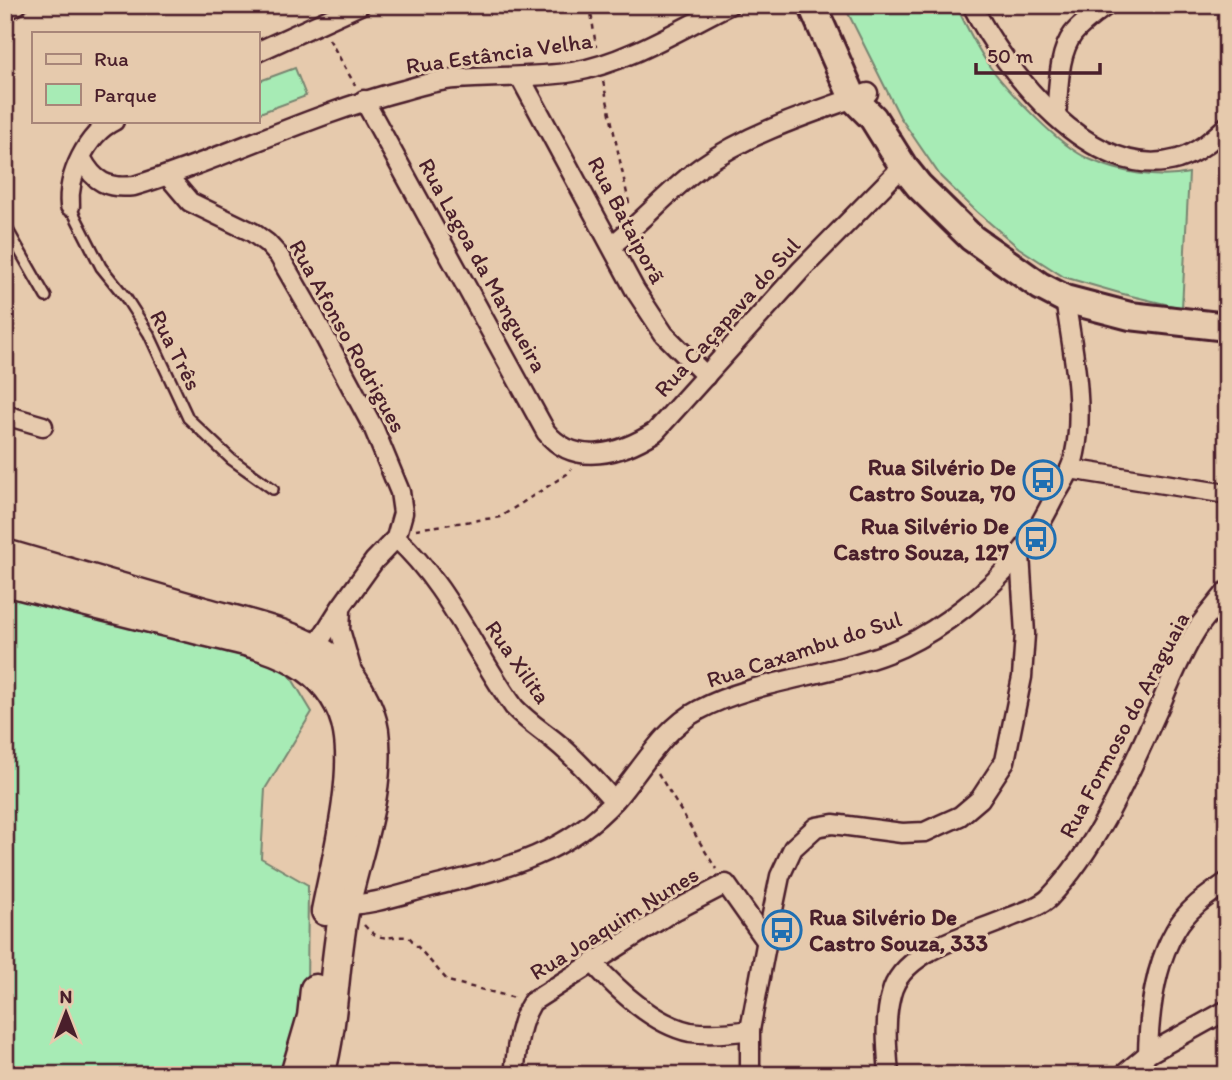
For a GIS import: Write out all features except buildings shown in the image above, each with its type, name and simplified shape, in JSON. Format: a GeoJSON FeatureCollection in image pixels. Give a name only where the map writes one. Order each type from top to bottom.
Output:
{"type":"FeatureCollection","features":[{"type":"Feature","properties":{"kind":"main road"},"geometry":{"type":"LineString","coordinates":[[812,5],[902,166],[972,237],[1031,280],[1065,299],[1130,316],[1227,327]]}},
{"type":"Feature","properties":{"kind":"main road"},"geometry":{"type":"LineString","coordinates":[[831,5],[865,103]]}},
{"type":"Feature","properties":{"kind":"main road"},"geometry":{"type":"LineString","coordinates":[[5,554],[290,637],[310,657],[344,715],[349,733],[350,751],[314,878],[314,891],[319,900],[336,905]]}},
{"type":"Feature","properties":{"kind":"main road"},"geometry":{"type":"LineString","coordinates":[[5,581],[260,646],[334,661],[349,675],[363,699],[373,727],[374,772],[364,830],[336,905],[321,935],[312,1017],[295,1075]]}},
{"type":"Feature","properties":{"kind":"main road"},"geometry":{"type":"LineString","coordinates":[[320,1075],[328,1035],[339,937],[336,905]]}},
{"type":"Feature","properties":{"kind":"street"},"geometry":{"type":"LineString","coordinates":[[5,11],[17,5]]}},
{"type":"Feature","properties":{"kind":"street"},"geometry":{"type":"LineString","coordinates":[[259,51],[360,5]]}},
{"type":"Feature","properties":{"kind":"street","name":"Rua Estância Velha"},"geometry":{"type":"LineString","coordinates":[[82,159],[89,173],[97,181],[121,188],[134,186],[168,176],[364,100],[454,79],[520,77],[575,72],[599,66],[729,5]]}},
{"type":"Feature","properties":{"kind":"street"},"geometry":{"type":"LineString","coordinates":[[972,5],[999,54],[1020,81],[1082,138],[1099,147],[1136,161],[1161,162],[1197,151],[1227,126]]}},
{"type":"Feature","properties":{"kind":"street"},"geometry":{"type":"LineString","coordinates":[[1056,116],[1066,47],[1072,35],[1107,5]]}},
{"type":"Feature","properties":{"kind":"street","name":"Rua Bataiporã"},"geometry":{"type":"LineString","coordinates":[[520,77],[635,290],[664,334],[705,376]]}},
{"type":"Feature","properties":{"kind":"street","name":"Rua Lagoa da Mangueira"},"geometry":{"type":"LineString","coordinates":[[364,100],[546,432],[554,442],[573,451]]}},
{"type":"Feature","properties":{"kind":"street"},"geometry":{"type":"LineString","coordinates":[[612,246],[692,174],[710,162],[778,127],[865,103]]}},
{"type":"Feature","properties":{"kind":"street"},"geometry":{"type":"LineString","coordinates":[[70,206],[72,180],[93,135],[112,122]]}},
{"type":"Feature","properties":{"kind":"street","name":"Rua Caçapava do Sul"},"geometry":{"type":"LineString","coordinates":[[573,451],[594,455],[625,448],[655,432],[801,270],[902,166]]}},
{"type":"Feature","properties":{"kind":"street","name":"Rua Afonso Rodrigues"},"geometry":{"type":"LineString","coordinates":[[168,176],[190,202],[252,232],[279,256],[338,360],[389,462],[400,492],[402,513],[397,534]]}},
{"type":"Feature","properties":{"kind":"street","name":"Rua Caxambu do Sul"},"geometry":{"type":"LineString","coordinates":[[336,905],[370,903],[538,857],[565,842],[614,801],[669,734],[697,710],[739,693],[821,674],[902,647],[966,606],[1020,554],[1070,470],[1075,454],[1077,418],[1074,361],[1065,299]]}},
{"type":"Feature","properties":{"kind":"street"},"geometry":{"type":"LineString","coordinates":[[5,415],[43,426]]}},
{"type":"Feature","properties":{"kind":"street"},"geometry":{"type":"LineString","coordinates":[[1070,470],[1227,494]]}},
{"type":"Feature","properties":{"kind":"street"},"geometry":{"type":"LineString","coordinates":[[310,657],[341,607],[397,534]]}},
{"type":"Feature","properties":{"kind":"street","name":"Rua Xilita"},"geometry":{"type":"LineString","coordinates":[[397,534],[439,586],[514,707],[527,722],[556,742],[579,763],[614,801]]}},
{"type":"Feature","properties":{"kind":"street"},"geometry":{"type":"LineString","coordinates":[[750,1075],[750,1030],[780,876],[793,848],[816,827],[833,824],[902,833],[925,832],[960,816],[980,799],[1005,761],[1022,677],[1025,634],[1020,554]]}},
{"type":"Feature","properties":{"kind":"street","name":"Rua Formoso do Araguaia"},"geometry":{"type":"LineString","coordinates":[[889,1075],[886,1036],[891,994],[901,974],[912,962],[944,945],[1046,901],[1076,867],[1096,838],[1118,797],[1197,629],[1227,592]]}},
{"type":"Feature","properties":{"kind":"street"},"geometry":{"type":"LineString","coordinates":[[341,607],[340,630],[345,652],[363,699]]}},
{"type":"Feature","properties":{"kind":"street"},"geometry":{"type":"LineString","coordinates":[[1148,1054],[1153,995],[1175,930],[1200,902],[1227,882]]}},
{"type":"Feature","properties":{"kind":"street","name":"Rua Joaquim Nunes"},"geometry":{"type":"LineString","coordinates":[[514,1075],[519,1031],[532,1002],[672,912],[726,884],[767,942]]}},
{"type":"Feature","properties":{"kind":"street"},"geometry":{"type":"LineString","coordinates":[[593,963],[626,995],[676,1027],[706,1033],[750,1030]]}},
{"type":"Feature","properties":{"kind":"street"},"geometry":{"type":"LineString","coordinates":[[1123,1075],[1148,1054],[1227,1010]]}},
{"type":"Feature","properties":{"kind":"lane","name":"Rua Três"},"geometry":{"type":"LineString","coordinates":[[70,206],[101,267],[126,298],[149,334],[188,418],[230,459],[272,489]]}},
{"type":"Feature","properties":{"kind":"lane"},"geometry":{"type":"LineString","coordinates":[[5,225],[46,297]]}},
{"type":"Feature","properties":{"kind":"path"},"geometry":{"type":"LineString","coordinates":[[590,5],[599,66],[634,229]]}},
{"type":"Feature","properties":{"kind":"path"},"geometry":{"type":"LineString","coordinates":[[320,23],[364,100]]}},
{"type":"Feature","properties":{"kind":"path"},"geometry":{"type":"LineString","coordinates":[[397,534],[500,517],[567,474],[573,451]]}},
{"type":"Feature","properties":{"kind":"path"},"geometry":{"type":"LineString","coordinates":[[651,757],[654,768],[726,884]]}},
{"type":"Feature","properties":{"kind":"path"},"geometry":{"type":"LineString","coordinates":[[336,905],[373,936],[384,939],[409,937],[448,981],[532,1002]]}},
{"type":"Feature","properties":{"kind":"green space"},"geometry":{"type":"Polygon","coordinates":[[[844,5],[956,5],[990,67],[1022,104],[1063,143],[1100,164],[1125,171],[1164,176],[1189,173],[1182,308],[1064,277],[1019,248],[977,212],[941,177],[900,117],[844,5]]]}},
{"type":"Feature","properties":{"kind":"green space"},"geometry":{"type":"Polygon","coordinates":[[[295,68],[306,96],[259,113],[259,81],[295,68]]]}},
{"type":"Feature","properties":{"kind":"green space"},"geometry":{"type":"Polygon","coordinates":[[[5,591],[246,657],[283,664],[312,712],[265,789],[261,858],[308,885],[307,992],[282,1075],[5,1075],[5,591]]]}},
{"type":"Feature","properties":{"kind":"waterway"},"geometry":{"type":"LineString","coordinates":[[1201,1075],[1227,1069]]}},
{"type":"Feature","properties":{"kind":"place","name":"Rua Silvério De Castro Souza, 70"},"geometry":{"type":"Point","coordinates":[1043,480]}},
{"type":"Feature","properties":{"kind":"place","name":"Rua Silvério De Castro Souza, 127"},"geometry":{"type":"Point","coordinates":[1036,539]}},
{"type":"Feature","properties":{"kind":"place","name":"Rua Silvério De Castro Souza, 333"},"geometry":{"type":"Point","coordinates":[782,930]}}]}
